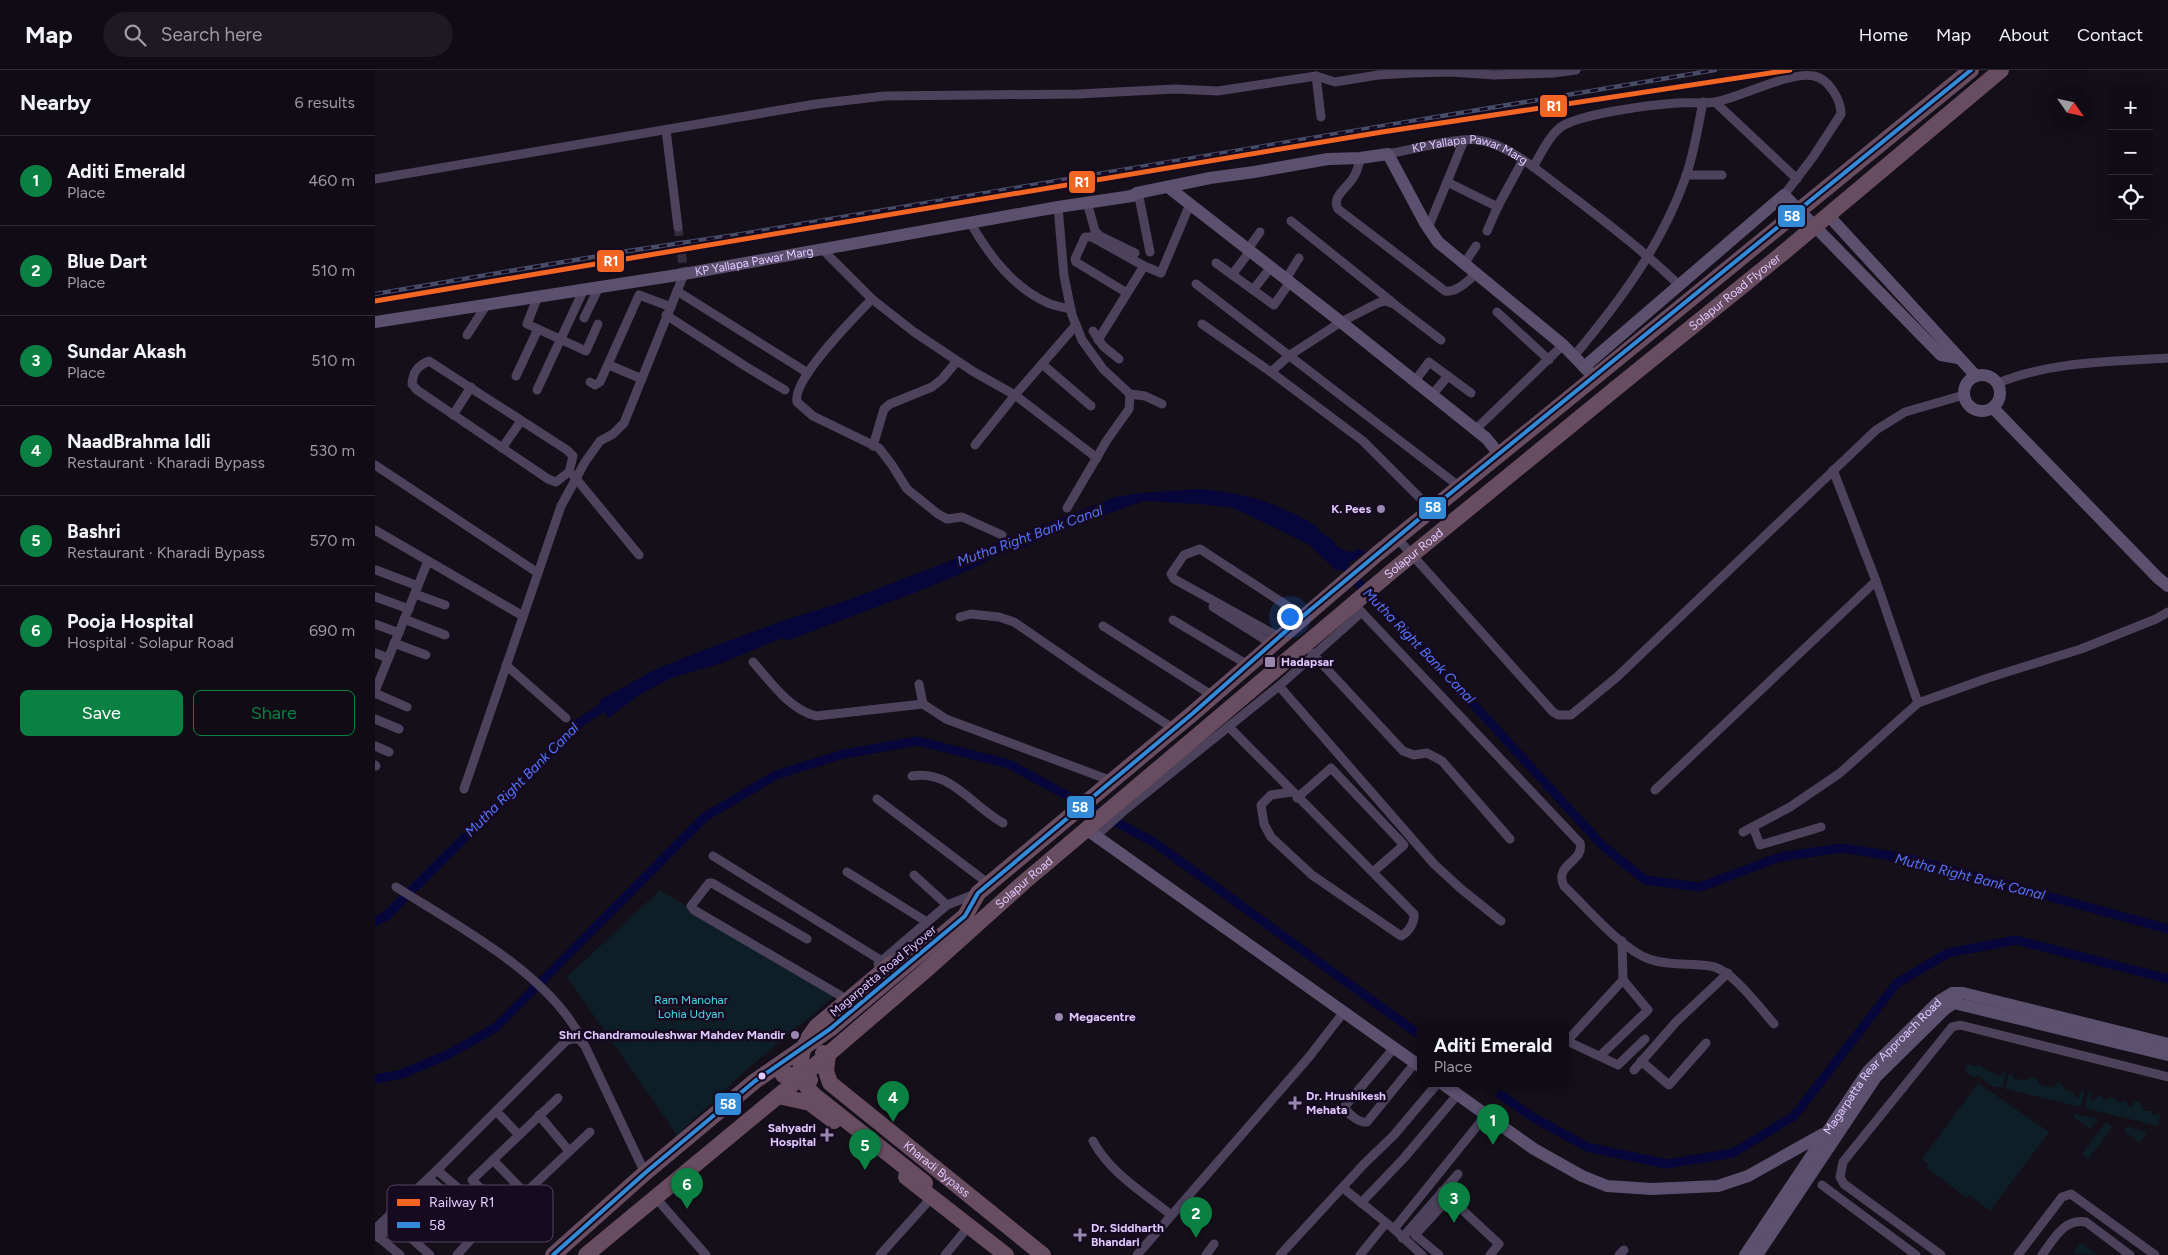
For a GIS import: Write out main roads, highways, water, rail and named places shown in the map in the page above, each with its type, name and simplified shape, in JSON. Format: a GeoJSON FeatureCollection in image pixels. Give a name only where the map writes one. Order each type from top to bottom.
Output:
{"type":"FeatureCollection","features":[{"type":"Feature","properties":{"kind":"highway","name":"Solapur Road Flyover"},"geometry":{"type":"LineString","coordinates":[[1593,373],[1971,70]]}},
{"type":"Feature","properties":{"kind":"highway","name":"Solapur Road Flyover"},"geometry":{"type":"LineString","coordinates":[[1464,512],[1828,215],[2001,70]]}},
{"type":"Feature","properties":{"kind":"highway","name":"Solapur Road"},"geometry":{"type":"LineString","coordinates":[[586,1255],[778,1096],[795,1066],[816,1038],[869,997],[965,916],[984,888],[1213,696],[1303,616],[1431,509],[1500,455],[1593,373]]}},
{"type":"Feature","properties":{"kind":"highway","name":"Solapur Road"},"geometry":{"type":"LineString","coordinates":[[553,1255],[645,1173],[795,1066],[827,1054],[1310,650],[1360,604],[1391,572],[1464,512]]}},
{"type":"Feature","properties":{"kind":"highway","name":"Magarpatta Road Flyover"},"geometry":{"type":"LineString","coordinates":[[795,1066],[816,1027],[887,963],[984,888]]}},
{"type":"Feature","properties":{"kind":"highway"},"geometry":{"type":"LineString","coordinates":[[816,1038],[817,1047],[827,1054],[826,1071],[830,1083]]}},
{"type":"Feature","properties":{"kind":"highway"},"geometry":{"type":"LineString","coordinates":[[567,1255],[769,1082],[795,1066],[925,1179],[1017,1255]]}},
{"type":"Feature","properties":{"kind":"highway","name":"Kharadi Bypass"},"geometry":{"type":"LineString","coordinates":[[795,1066],[830,1083],[849,1098],[969,1226],[1006,1255]]}},
{"type":"Feature","properties":{"kind":"highway","name":"Kharadi Bypass"},"geometry":{"type":"LineString","coordinates":[[778,1096],[810,1103],[1043,1255]]}},
{"type":"Feature","properties":{"kind":"highway"},"geometry":{"type":"LineString","coordinates":[[832,1119],[849,1098]]}},
{"type":"Feature","properties":{"kind":"highway"},"geometry":{"type":"LineString","coordinates":[[925,1179],[1031,1255]]}},
{"type":"Feature","properties":{"kind":"water"},"geometry":{"type":"Polygon","coordinates":[[[1200,489],[1247,496],[1275,505],[1318,527],[1320,531],[1334,541],[1337,547],[1348,551],[1359,549],[1366,552],[1348,564],[1349,569],[1347,572],[1339,569],[1337,571],[1308,544],[1234,508],[1143,501],[1052,534],[1025,547],[999,554],[972,569],[919,591],[789,640],[782,638],[719,664],[671,678],[639,695],[608,718],[599,701],[654,670],[704,650],[788,619],[843,602],[1116,497],[1140,493],[1200,489]]]}},
{"type":"Feature","properties":{"kind":"waterway","name":"Mutha Right Bank Canal"},"geometry":{"type":"LineString","coordinates":[[1350,575],[1401,625],[1602,845],[1645,880],[1700,887],[1780,857],[1842,848],[1911,859],[2168,929]]}},
{"type":"Feature","properties":{"kind":"waterway","name":"Mutha Right Bank Canal"},"geometry":{"type":"LineString","coordinates":[[375,922],[386,916],[578,724],[612,701]]}},
{"type":"Feature","properties":{"kind":"waterway"},"geometry":{"type":"LineString","coordinates":[[375,1079],[402,1074],[447,1055],[495,1028],[705,817],[776,775],[843,754],[918,741],[1009,764],[1155,843],[1417,1033]]}},
{"type":"Feature","properties":{"kind":"waterway"},"geometry":{"type":"LineString","coordinates":[[1490,1087],[1531,1116],[1587,1147],[1666,1164],[1733,1153],[1794,1116],[1897,983],[1948,953],[2016,940],[2168,979]]}},
{"type":"Feature","properties":{"kind":"tunnel"},"geometry":{"type":"LineString","coordinates":[[678,227],[684,274]]}},
{"type":"Feature","properties":{"kind":"railway"},"geometry":{"type":"LineString","coordinates":[[375,294],[1715,70]]}},
{"type":"Feature","properties":{"kind":"rail line","name":"R1"},"geometry":{"type":"LineString","coordinates":[[375,301],[1382,132],[1790,70]]}},
{"type":"Feature","properties":{"kind":"place","name":"K. Pees"},"geometry":{"type":"Point","coordinates":[1381,509]}},
{"type":"Feature","properties":{"kind":"place","name":"Hadapsar"},"geometry":{"type":"Point","coordinates":[1270,662]}},
{"type":"Feature","properties":{"kind":"place","name":"Megacentre"},"geometry":{"type":"Point","coordinates":[1059,1017]}},
{"type":"Feature","properties":{"kind":"place","name":"Shri Chandramouleshwar Mahdev Mandir"},"geometry":{"type":"Point","coordinates":[795,1035]}},
{"type":"Feature","properties":{"kind":"place","name":"Dr. Hrushikesh Mehata"},"geometry":{"type":"Point","coordinates":[1295,1103]}},
{"type":"Feature","properties":{"kind":"place","name":"NaadBrahma Idli"},"geometry":{"type":"Point","coordinates":[893,1122]}},
{"type":"Feature","properties":{"kind":"place","name":"Sahyadri Hospital"},"geometry":{"type":"Point","coordinates":[827,1135]}},
{"type":"Feature","properties":{"kind":"place","name":"Aditi Emerald"},"geometry":{"type":"Point","coordinates":[1493,1145]}},
{"type":"Feature","properties":{"kind":"place","name":"Bashri"},"geometry":{"type":"Point","coordinates":[865,1170]}},
{"type":"Feature","properties":{"kind":"place","name":"Pooja Hospital"},"geometry":{"type":"Point","coordinates":[687,1209]}},
{"type":"Feature","properties":{"kind":"place","name":"Sundar Akash"},"geometry":{"type":"Point","coordinates":[1454,1223]}},
{"type":"Feature","properties":{"kind":"place","name":"Dr. Siddharth Bhandari"},"geometry":{"type":"Point","coordinates":[1080,1235]}},
{"type":"Feature","properties":{"kind":"place","name":"Blue Dart"},"geometry":{"type":"Point","coordinates":[1196,1238]}},
{"type":"Feature","properties":{"kind":"park label","name":"Ram Manohar Lohia Udyan"},"geometry":{"type":"Point","coordinates":[691,1007]}}]}
